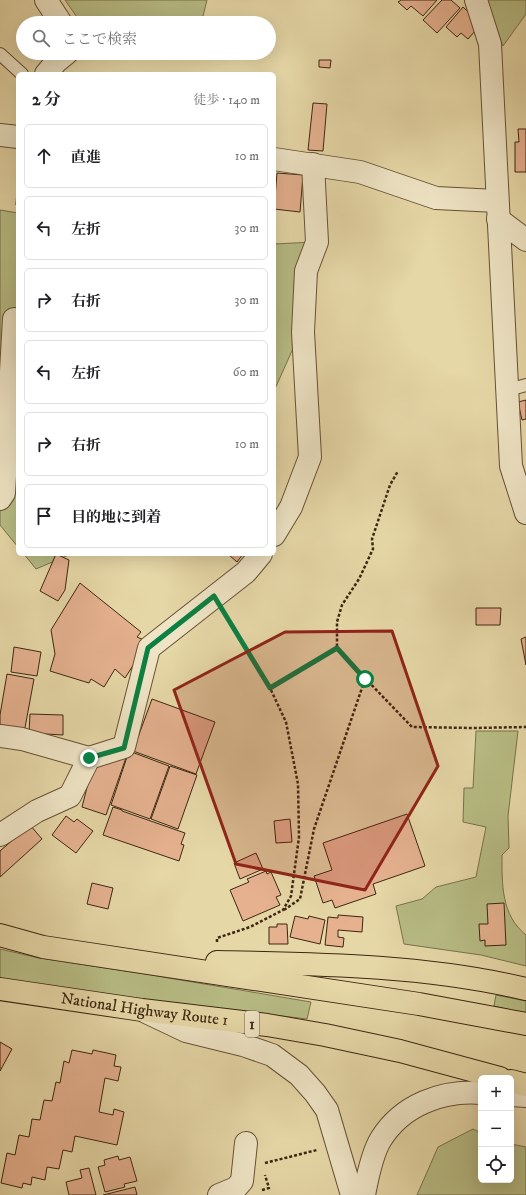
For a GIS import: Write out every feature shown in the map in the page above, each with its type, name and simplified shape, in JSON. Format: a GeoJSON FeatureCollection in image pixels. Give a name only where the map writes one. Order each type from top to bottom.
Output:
{"type":"FeatureCollection","features":[{"type":"Feature","properties":{"kind":"highway"},"geometry":{"type":"LineString","coordinates":[[0,935],[43,947],[419,1004],[526,1024]]}},
{"type":"Feature","properties":{"kind":"highway"},"geometry":{"type":"LineString","coordinates":[[122,960],[293,964],[418,970],[494,981],[526,989]]}},
{"type":"Feature","properties":{"kind":"highway","name":"National Highway Route 1"},"geometry":{"type":"LineString","coordinates":[[0,989],[142,1010],[267,1025],[325,1035],[400,1051],[489,1075]]}},
{"type":"Feature","properties":{"kind":"highway"},"geometry":{"type":"LineString","coordinates":[[514,1082],[526,1085]]}},
{"type":"Feature","properties":{"kind":"street"},"geometry":{"type":"LineString","coordinates":[[46,0],[56,16]]}},
{"type":"Feature","properties":{"kind":"street"},"geometry":{"type":"LineString","coordinates":[[476,0],[490,44],[498,210],[517,388],[511,466],[526,513]]}},
{"type":"Feature","properties":{"kind":"street"},"geometry":{"type":"LineString","coordinates":[[48,72],[58,60]]}},
{"type":"Feature","properties":{"kind":"street"},"geometry":{"type":"LineString","coordinates":[[0,136],[16,137]]}},
{"type":"Feature","properties":{"kind":"street"},"geometry":{"type":"LineString","coordinates":[[276,159],[360,172],[436,198],[498,210],[526,240]]}},
{"type":"Feature","properties":{"kind":"street"},"geometry":{"type":"LineString","coordinates":[[276,532],[291,507],[310,457],[303,332],[306,271],[317,242],[313,164]]}},
{"type":"Feature","properties":{"kind":"street"},"geometry":{"type":"LineString","coordinates":[[0,499],[4,493],[14,319]]}},
{"type":"Feature","properties":{"kind":"street"},"geometry":{"type":"LineString","coordinates":[[0,736],[22,739],[89,758],[124,748],[148,648],[246,572],[259,556]]}},
{"type":"Feature","properties":{"kind":"street"},"geometry":{"type":"LineString","coordinates":[[0,835],[37,811],[70,796],[89,758]]}},
{"type":"Feature","properties":{"kind":"street"},"geometry":{"type":"LineString","coordinates":[[142,1010],[186,1032],[243,1045],[272,1055],[299,1075],[315,1093],[327,1110],[352,1195]]}},
{"type":"Feature","properties":{"kind":"street"},"geometry":{"type":"LineString","coordinates":[[364,1195],[372,1162],[380,1140],[396,1121],[415,1106],[440,1096],[467,1091],[478,1093]]}},
{"type":"Feature","properties":{"kind":"street"},"geometry":{"type":"LineString","coordinates":[[514,1095],[526,1096]]}},
{"type":"Feature","properties":{"kind":"street"},"geometry":{"type":"LineString","coordinates":[[219,1195],[236,1188],[242,1181],[246,1143]]}},
{"type":"Feature","properties":{"kind":"lane"},"geometry":{"type":"LineString","coordinates":[[0,54],[20,72]]}},
{"type":"Feature","properties":{"kind":"path"},"geometry":{"type":"LineString","coordinates":[[398,471],[390,486],[372,539],[373,549],[359,579],[342,605],[337,622],[337,648],[412,727],[526,727]]}},
{"type":"Feature","properties":{"kind":"path"},"geometry":{"type":"LineString","coordinates":[[214,596],[270,688],[286,722],[298,784],[299,837],[291,896],[283,910]]}},
{"type":"Feature","properties":{"kind":"path"},"geometry":{"type":"LineString","coordinates":[[270,688],[337,648]]}},
{"type":"Feature","properties":{"kind":"path"},"geometry":{"type":"LineString","coordinates":[[215,962],[218,938],[250,927],[283,910],[300,898],[314,829],[365,679]]}},
{"type":"Feature","properties":{"kind":"path"},"geometry":{"type":"LineString","coordinates":[[262,1164],[324,1148]]}},
{"type":"Feature","properties":{"kind":"path"},"geometry":{"type":"LineString","coordinates":[[255,1191],[269,1188],[264,1170]]}},
{"type":"Feature","properties":{"kind":"highlighted area"},"geometry":{"type":"Polygon","coordinates":[[[392,631],[438,766],[365,890],[236,864],[174,690],[285,632],[392,631]]]}},
{"type":"Feature","properties":{"kind":"green space"},"geometry":{"type":"Polygon","coordinates":[[[65,0],[207,0],[203,16],[76,16],[65,0]]]}},
{"type":"Feature","properties":{"kind":"green space"},"geometry":{"type":"Polygon","coordinates":[[[483,0],[526,0],[526,14],[503,46],[483,0]]]}},
{"type":"Feature","properties":{"kind":"green space"},"geometry":{"type":"Polygon","coordinates":[[[0,210],[16,213],[16,545],[0,525],[0,438],[13,377],[0,353],[0,210]]]}},
{"type":"Feature","properties":{"kind":"green space"},"geometry":{"type":"Polygon","coordinates":[[[314,242],[304,324],[276,387],[276,244],[314,242]]]}},
{"type":"Feature","properties":{"kind":"green space"},"geometry":{"type":"Polygon","coordinates":[[[26,556],[66,556],[36,569],[26,556]]]}},
{"type":"Feature","properties":{"kind":"green space"},"geometry":{"type":"Polygon","coordinates":[[[476,731],[518,731],[508,816],[509,848],[502,855],[502,877],[507,909],[518,927],[526,935],[526,966],[481,955],[404,944],[396,906],[422,899],[436,887],[476,877],[486,827],[463,822],[464,788],[473,788],[476,731]]]}},
{"type":"Feature","properties":{"kind":"green space"},"geometry":{"type":"Polygon","coordinates":[[[0,949],[39,958],[311,1002],[307,1019],[105,996],[0,979],[0,949]]]}},
{"type":"Feature","properties":{"kind":"green space"},"geometry":{"type":"Polygon","coordinates":[[[496,995],[526,1001],[526,1014],[494,1006],[496,995]]]}},
{"type":"Feature","properties":{"kind":"green space"},"geometry":{"type":"Polygon","coordinates":[[[473,1129],[478,1132],[478,1183],[514,1183],[514,1145],[526,1147],[526,1195],[417,1195],[438,1147],[473,1129]]]}},
{"type":"Feature","properties":{"kind":"building"},"geometry":{"type":"Polygon","coordinates":[[[401,0],[437,0],[423,16],[411,6],[407,10],[398,2],[401,0]]]}},
{"type":"Feature","properties":{"kind":"building"},"geometry":{"type":"Polygon","coordinates":[[[442,0],[451,0],[460,8],[437,33],[423,20],[442,0]]]}},
{"type":"Feature","properties":{"kind":"building"},"geometry":{"type":"Polygon","coordinates":[[[463,7],[478,21],[472,27],[476,30],[468,39],[461,33],[457,37],[446,27],[463,7]]]}},
{"type":"Feature","properties":{"kind":"building"},"geometry":{"type":"Polygon","coordinates":[[[319,60],[331,60],[330,68],[319,67],[319,60]]]}},
{"type":"Feature","properties":{"kind":"building"},"geometry":{"type":"Polygon","coordinates":[[[313,103],[327,104],[323,151],[308,150],[313,103]]]}},
{"type":"Feature","properties":{"kind":"building"},"geometry":{"type":"Polygon","coordinates":[[[518,129],[526,129],[526,172],[515,172],[515,142],[519,142],[518,129]]]}},
{"type":"Feature","properties":{"kind":"building"},"geometry":{"type":"Polygon","coordinates":[[[277,173],[303,175],[300,212],[276,209],[277,173]]]}},
{"type":"Feature","properties":{"kind":"building"},"geometry":{"type":"Polygon","coordinates":[[[526,400],[526,419],[522,420],[518,402],[526,400]]]}},
{"type":"Feature","properties":{"kind":"building"},"geometry":{"type":"Polygon","coordinates":[[[55,556],[60,556],[69,560],[65,590],[58,601],[40,591],[55,556]]]}},
{"type":"Feature","properties":{"kind":"building"},"geometry":{"type":"Polygon","coordinates":[[[230,556],[242,556],[237,562],[230,556]]]}},
{"type":"Feature","properties":{"kind":"building"},"geometry":{"type":"Polygon","coordinates":[[[80,583],[141,632],[137,637],[148,642],[125,678],[115,669],[104,687],[91,679],[89,683],[50,671],[55,654],[51,630],[80,583]]]}},
{"type":"Feature","properties":{"kind":"building"},"geometry":{"type":"Polygon","coordinates":[[[476,608],[501,608],[500,625],[476,625],[476,608]]]}},
{"type":"Feature","properties":{"kind":"building"},"geometry":{"type":"Polygon","coordinates":[[[526,637],[526,665],[521,639],[526,637]]]}},
{"type":"Feature","properties":{"kind":"building"},"geometry":{"type":"Polygon","coordinates":[[[14,647],[41,652],[37,676],[11,672],[14,647]]]}},
{"type":"Feature","properties":{"kind":"building"},"geometry":{"type":"Polygon","coordinates":[[[7,674],[34,679],[24,733],[0,729],[0,715],[7,674]]]}},
{"type":"Feature","properties":{"kind":"building"},"geometry":{"type":"Polygon","coordinates":[[[152,699],[215,722],[196,774],[133,751],[152,699]]]}},
{"type":"Feature","properties":{"kind":"building"},"geometry":{"type":"Polygon","coordinates":[[[30,714],[63,715],[63,735],[29,733],[30,714]]]}},
{"type":"Feature","properties":{"kind":"building"},"geometry":{"type":"Polygon","coordinates":[[[129,751],[169,766],[150,819],[111,805],[129,751]]]}},
{"type":"Feature","properties":{"kind":"building"},"geometry":{"type":"Polygon","coordinates":[[[128,752],[106,815],[82,807],[93,764],[128,752]]]}},
{"type":"Feature","properties":{"kind":"building"},"geometry":{"type":"Polygon","coordinates":[[[170,766],[197,775],[178,829],[151,819],[170,766]]]}},
{"type":"Feature","properties":{"kind":"building"},"geometry":{"type":"Polygon","coordinates":[[[113,807],[185,833],[181,844],[184,845],[179,861],[103,835],[113,807]]]}},
{"type":"Feature","properties":{"kind":"building"},"geometry":{"type":"Polygon","coordinates":[[[407,814],[425,866],[373,884],[376,894],[335,908],[332,900],[323,903],[314,876],[332,870],[323,843],[407,814]]]}},
{"type":"Feature","properties":{"kind":"building"},"geometry":{"type":"Polygon","coordinates":[[[66,816],[74,822],[77,819],[93,831],[76,853],[52,835],[66,816]]]}},
{"type":"Feature","properties":{"kind":"building"},"geometry":{"type":"Polygon","coordinates":[[[290,819],[292,842],[276,843],[274,821],[290,819]]]}},
{"type":"Feature","properties":{"kind":"building"},"geometry":{"type":"Polygon","coordinates":[[[30,825],[42,839],[0,877],[0,851],[30,825]]]}},
{"type":"Feature","properties":{"kind":"building"},"geometry":{"type":"Polygon","coordinates":[[[256,853],[263,869],[240,879],[234,863],[256,853]]]}},
{"type":"Feature","properties":{"kind":"building"},"geometry":{"type":"Polygon","coordinates":[[[266,871],[267,874],[271,872],[281,895],[276,897],[280,905],[243,921],[230,890],[249,882],[247,879],[266,871]]]}},
{"type":"Feature","properties":{"kind":"building"},"geometry":{"type":"Polygon","coordinates":[[[92,883],[113,888],[108,909],[87,904],[92,883]]]}},
{"type":"Feature","properties":{"kind":"building"},"geometry":{"type":"Polygon","coordinates":[[[504,903],[506,945],[485,946],[485,940],[480,941],[479,924],[488,924],[487,904],[504,903]]]}},
{"type":"Feature","properties":{"kind":"building"},"geometry":{"type":"Polygon","coordinates":[[[338,915],[363,917],[362,932],[338,930],[338,937],[344,938],[343,947],[325,945],[328,917],[338,918],[338,915]]]}},
{"type":"Feature","properties":{"kind":"building"},"geometry":{"type":"Polygon","coordinates":[[[295,916],[308,919],[309,916],[325,920],[320,944],[290,937],[295,916]]]}},
{"type":"Feature","properties":{"kind":"building"},"geometry":{"type":"Polygon","coordinates":[[[277,924],[287,924],[288,944],[269,944],[269,927],[277,927],[277,924]]]}},
{"type":"Feature","properties":{"kind":"building"},"geometry":{"type":"Polygon","coordinates":[[[0,1042],[12,1049],[0,1071],[0,1042]]]}},
{"type":"Feature","properties":{"kind":"building"},"geometry":{"type":"Polygon","coordinates":[[[72,1050],[92,1054],[93,1050],[116,1055],[114,1066],[121,1067],[118,1081],[105,1078],[99,1112],[113,1115],[114,1109],[124,1112],[117,1145],[75,1136],[72,1152],[63,1150],[59,1169],[47,1167],[45,1180],[32,1177],[31,1185],[23,1183],[22,1188],[1,1183],[7,1153],[15,1155],[19,1135],[29,1137],[32,1119],[40,1120],[44,1100],[52,1101],[56,1082],[60,1083],[64,1061],[69,1063],[72,1050]]]}},
{"type":"Feature","properties":{"kind":"building"},"geometry":{"type":"Polygon","coordinates":[[[118,1156],[119,1160],[130,1157],[137,1181],[124,1184],[125,1187],[105,1192],[98,1167],[105,1165],[104,1160],[118,1156]]]}},
{"type":"Feature","properties":{"kind":"building"},"geometry":{"type":"Polygon","coordinates":[[[89,1168],[96,1195],[69,1195],[66,1182],[82,1178],[80,1170],[89,1168]]]}},
{"type":"Feature","properties":{"kind":"building"},"geometry":{"type":"Polygon","coordinates":[[[135,1187],[137,1195],[103,1195],[135,1187]]]}},
{"type":"Feature","properties":{"kind":"route"},"geometry":{"type":"LineString","coordinates":[[89,758],[124,748],[148,648],[214,596],[270,688],[337,648],[365,679]]}}]}
